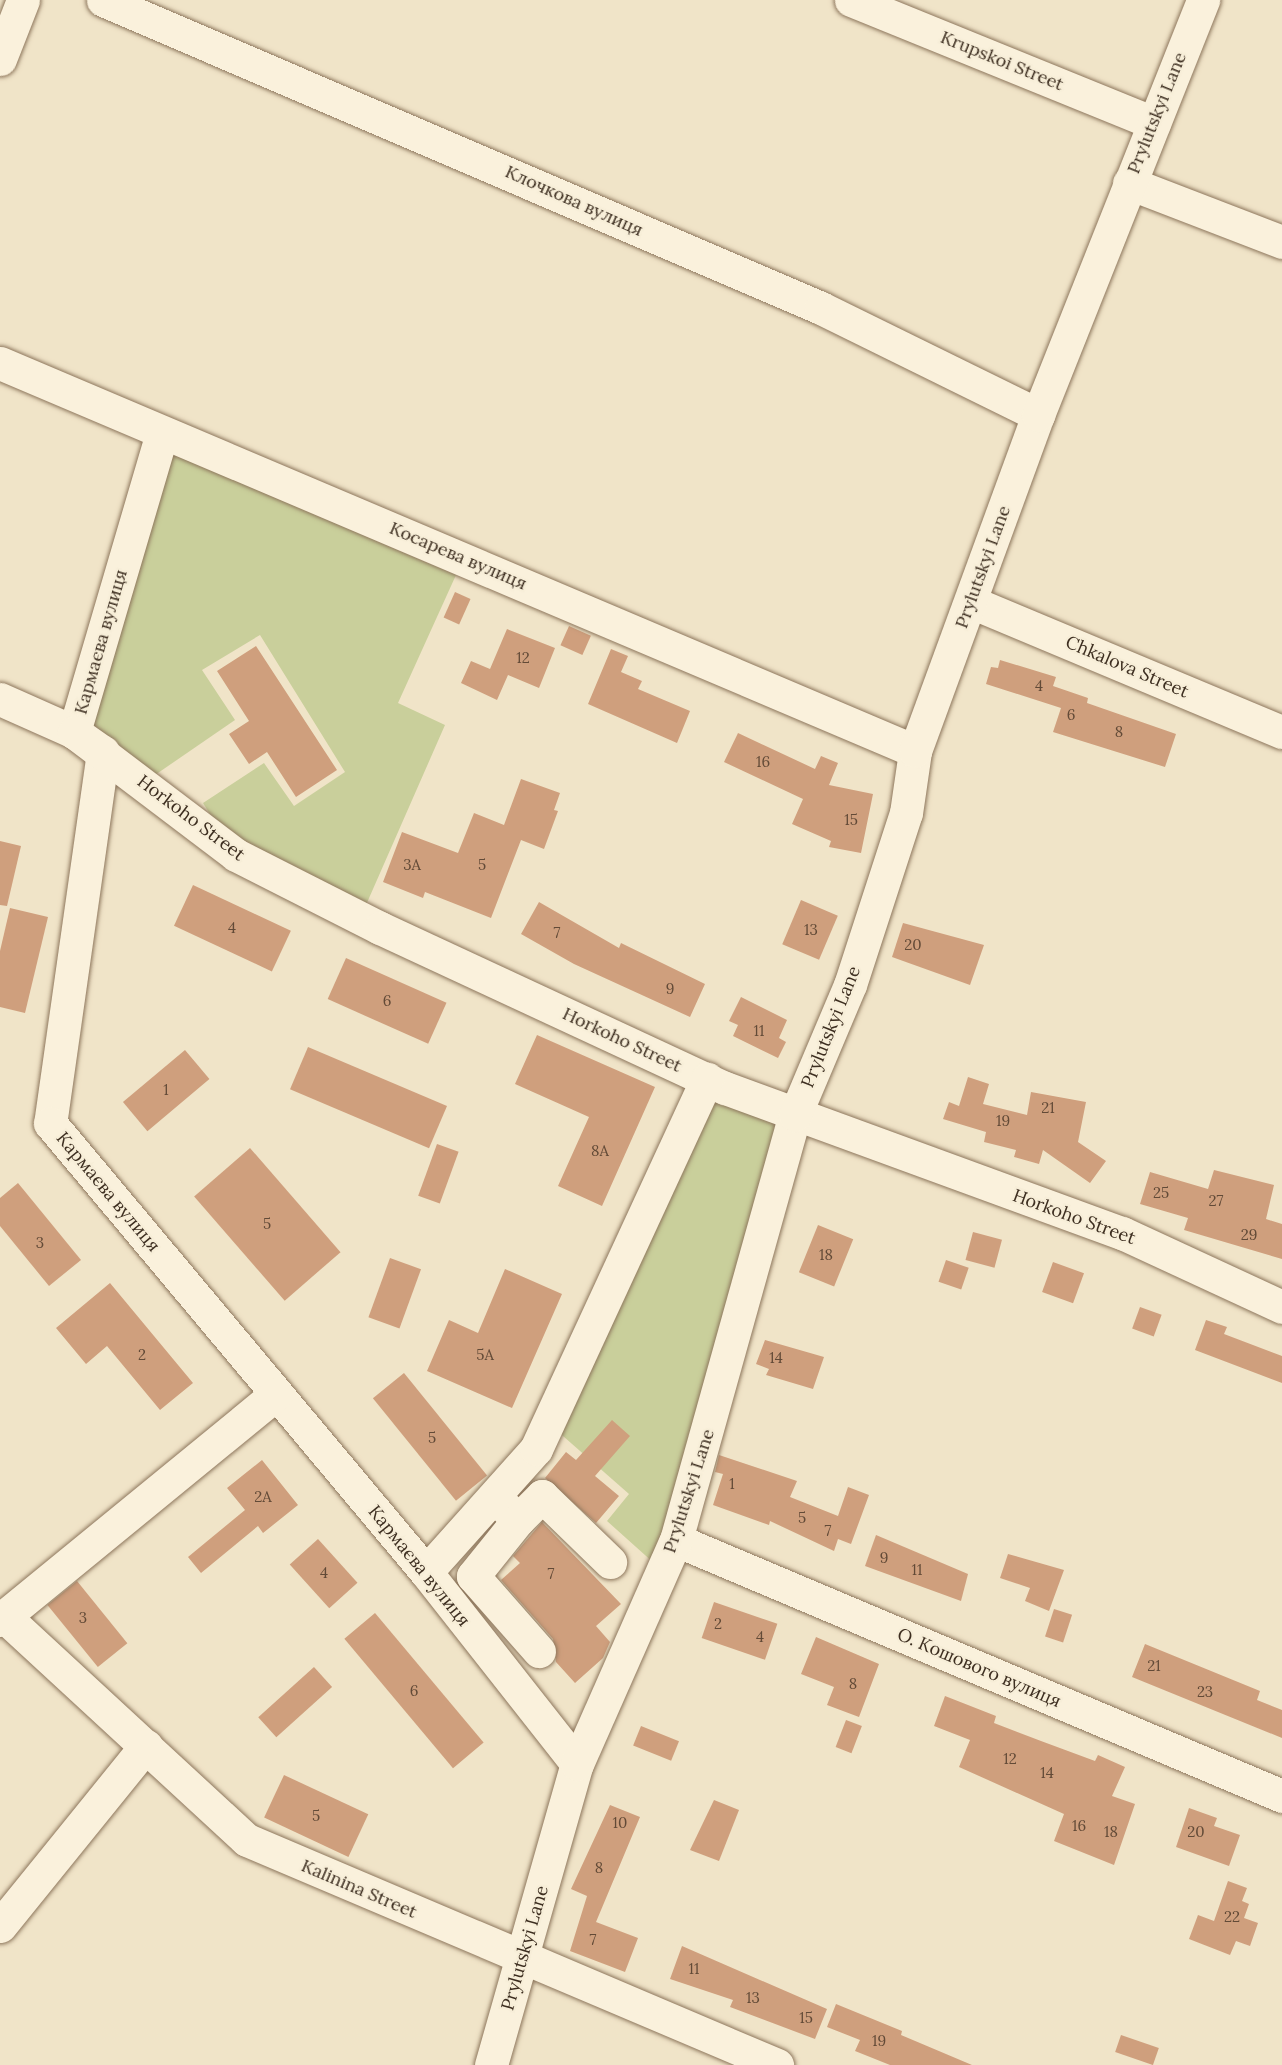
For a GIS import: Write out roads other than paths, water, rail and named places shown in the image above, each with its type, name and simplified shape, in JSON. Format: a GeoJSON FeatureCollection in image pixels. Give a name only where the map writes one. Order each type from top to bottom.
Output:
{"type":"FeatureCollection","features":[{"type":"Feature","properties":{"kind":"street"},"geometry":{"type":"LineString","coordinates":[[0,59],[23,0]]}},
{"type":"Feature","properties":{"kind":"street","name":"Клочкова вулиця"},"geometry":{"type":"LineString","coordinates":[[103,0],[821,308],[1038,416]]}},
{"type":"Feature","properties":{"kind":"street","name":"Krupskoi Street"},"geometry":{"type":"LineString","coordinates":[[850,0],[1154,123]]}},
{"type":"Feature","properties":{"kind":"street","name":"Prylutskyi Lane"},"geometry":{"type":"LineString","coordinates":[[491,2065],[577,1764],[676,1540],[795,1115],[850,986],[906,813],[915,751],[1038,416],[1203,0]]}},
{"type":"Feature","properties":{"kind":"street"},"geometry":{"type":"LineString","coordinates":[[1129,183],[1282,242]]}},
{"type":"Feature","properties":{"kind":"street","name":"Косарева вулиця"},"geometry":{"type":"LineString","coordinates":[[0,363],[915,751]]}},
{"type":"Feature","properties":{"kind":"street","name":"Кармаєва вулиця"},"geometry":{"type":"LineString","coordinates":[[74,732],[162,433]]}},
{"type":"Feature","properties":{"kind":"street","name":"Chkalova Street"},"geometry":{"type":"LineString","coordinates":[[971,602],[1282,732]]}},
{"type":"Feature","properties":{"kind":"street","name":"Horkoho Street"},"geometry":{"type":"LineString","coordinates":[[0,699],[74,732],[236,855],[707,1079],[795,1115],[1122,1233],[1282,1307]]}},
{"type":"Feature","properties":{"kind":"street","name":"Кармаєва вулиця"},"geometry":{"type":"LineString","coordinates":[[103,752],[50,1123],[426,1572],[577,1764]]}},
{"type":"Feature","properties":{"kind":"street"},"geometry":{"type":"LineString","coordinates":[[426,1572],[536,1449],[707,1079]]}},
{"type":"Feature","properties":{"kind":"street"},"geometry":{"type":"LineString","coordinates":[[2,1618],[276,1394]]}},
{"type":"Feature","properties":{"kind":"street"},"geometry":{"type":"LineString","coordinates":[[494,1495],[518,1520]]}},
{"type":"Feature","properties":{"kind":"street"},"geometry":{"type":"LineString","coordinates":[[539,1651],[473,1576],[518,1520],[542,1496],[610,1562]]}},
{"type":"Feature","properties":{"kind":"street","name":"О. Кошового вулиця"},"geometry":{"type":"LineString","coordinates":[[676,1540],[1282,1796]]}},
{"type":"Feature","properties":{"kind":"street","name":"Kalinina Street"},"geometry":{"type":"LineString","coordinates":[[2,1618],[146,1746],[247,1840],[777,2065]]}},
{"type":"Feature","properties":{"kind":"street"},"geometry":{"type":"LineString","coordinates":[[0,1926],[146,1746]]}}]}
